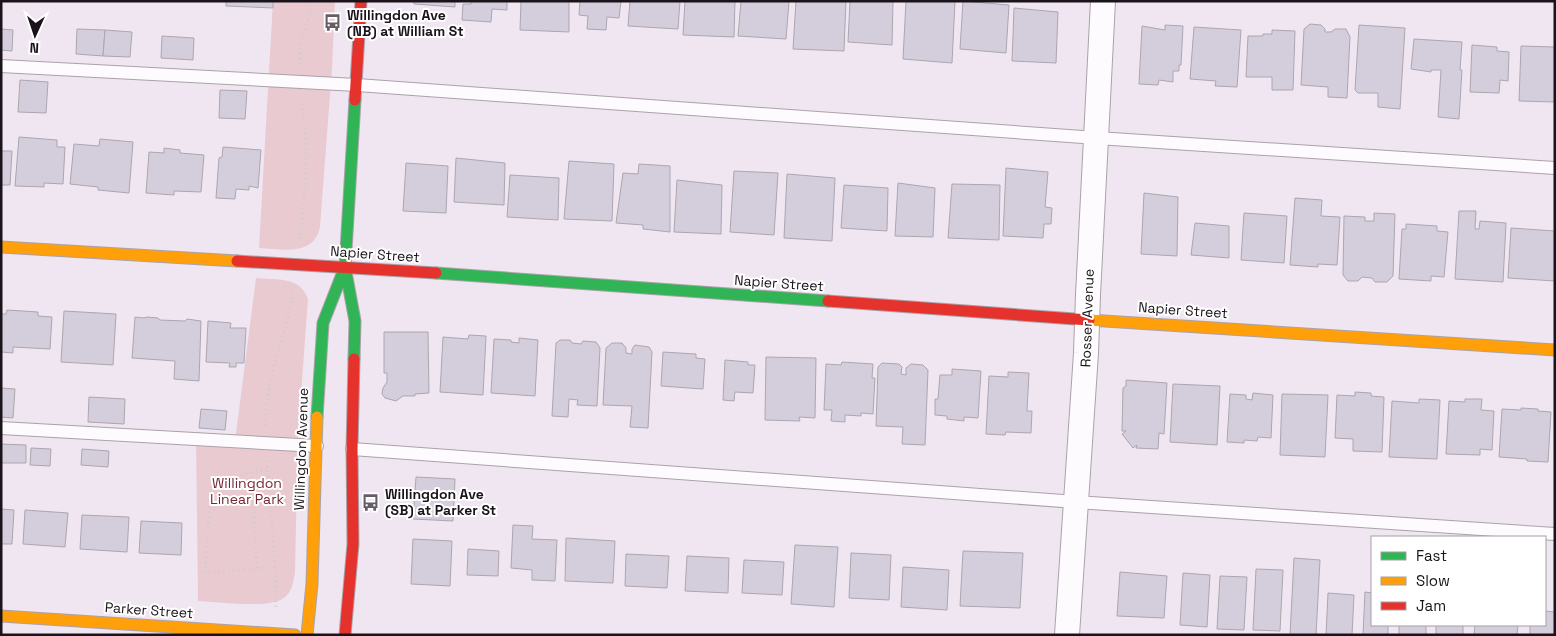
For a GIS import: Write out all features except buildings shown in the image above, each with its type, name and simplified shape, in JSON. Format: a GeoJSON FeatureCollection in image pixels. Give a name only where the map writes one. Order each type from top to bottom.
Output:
{"type":"FeatureCollection","features":[{"type":"Feature","properties":{"kind":"street","name":"Willingdon Avenue"},"geometry":{"type":"LineString","coordinates":[[345,635],[353,544],[352,449],[355,321],[345,267],[361,1]]}},
{"type":"Feature","properties":{"kind":"street","name":"Rosser Avenue"},"geometry":{"type":"LineString","coordinates":[[1068,635],[1097,138],[1103,1]]}},
{"type":"Feature","properties":{"kind":"street","name":"Napier Street"},"geometry":{"type":"LineString","coordinates":[[1,247],[345,267],[1555,350]]}},
{"type":"Feature","properties":{"kind":"street","name":"Willingdon Avenue"},"geometry":{"type":"LineString","coordinates":[[307,635],[312,584],[318,388],[322,323],[345,267]]}},
{"type":"Feature","properties":{"kind":"street","name":"Parker Street"},"geometry":{"type":"LineString","coordinates":[[1,616],[295,635]]}},
{"type":"Feature","properties":{"kind":"lane"},"geometry":{"type":"LineString","coordinates":[[1,66],[356,85],[1097,138],[1555,168]]}},
{"type":"Feature","properties":{"kind":"lane"},"geometry":{"type":"LineString","coordinates":[[1,428],[317,446]]}},
{"type":"Feature","properties":{"kind":"lane"},"geometry":{"type":"LineString","coordinates":[[352,449],[1076,502],[1555,534]]}},
{"type":"Feature","properties":{"kind":"path"},"geometry":{"type":"LineString","coordinates":[[300,240],[305,187],[306,142],[299,82],[300,45],[313,1]]}},
{"type":"Feature","properties":{"kind":"path"},"geometry":{"type":"LineString","coordinates":[[268,469],[250,472],[211,484],[205,573],[275,567]]}},
{"type":"Feature","properties":{"kind":"path"},"geometry":{"type":"LineString","coordinates":[[250,472],[257,568]]}},
{"type":"Feature","properties":{"kind":"green space"},"geometry":{"type":"Polygon","coordinates":[[[273,1],[335,1],[332,69],[320,227],[317,237],[311,243],[304,247],[286,250],[259,248],[273,1]]]}},
{"type":"Feature","properties":{"kind":"green space","name":"Willingdon Linear Park"},"geometry":{"type":"Polygon","coordinates":[[[256,278],[280,279],[294,283],[299,286],[308,299],[298,436],[295,573],[289,593],[277,601],[243,604],[198,601],[196,439],[235,441],[256,278]]]}},
{"type":"Feature","properties":{"kind":"traffic: fast"},"geometry":{"type":"LineString","coordinates":[[354,359],[355,321],[345,267],[355,100]]}},
{"type":"Feature","properties":{"kind":"traffic: fast"},"geometry":{"type":"LineString","coordinates":[[317,417],[323,323],[345,267]]}},
{"type":"Feature","properties":{"kind":"traffic: fast"},"geometry":{"type":"LineString","coordinates":[[436,273],[828,301]]}},
{"type":"Feature","properties":{"kind":"traffic: slow"},"geometry":{"type":"LineString","coordinates":[[1,247],[237,261]]}},
{"type":"Feature","properties":{"kind":"traffic: slow"},"geometry":{"type":"LineString","coordinates":[[1089,320],[1555,350]]}},
{"type":"Feature","properties":{"kind":"traffic: slow"},"geometry":{"type":"LineString","coordinates":[[307,635],[312,584],[317,417]]}},
{"type":"Feature","properties":{"kind":"traffic: slow"},"geometry":{"type":"LineString","coordinates":[[1,616],[295,635]]}},
{"type":"Feature","properties":{"kind":"traffic: jam"},"geometry":{"type":"LineString","coordinates":[[355,100],[361,1]]}},
{"type":"Feature","properties":{"kind":"traffic: jam"},"geometry":{"type":"LineString","coordinates":[[237,261],[436,273]]}},
{"type":"Feature","properties":{"kind":"traffic: jam"},"geometry":{"type":"LineString","coordinates":[[828,301],[1089,320]]}},
{"type":"Feature","properties":{"kind":"traffic: jam"},"geometry":{"type":"LineString","coordinates":[[345,635],[353,544],[352,449],[354,359]]}},
{"type":"Feature","properties":{"kind":"place","name":"Willingdon Ave (NB) at William St"},"geometry":{"type":"Point","coordinates":[333,23]}},
{"type":"Feature","properties":{"kind":"place","name":"Willingdon Ave (SB) at Parker St"},"geometry":{"type":"Point","coordinates":[371,502]}}]}
